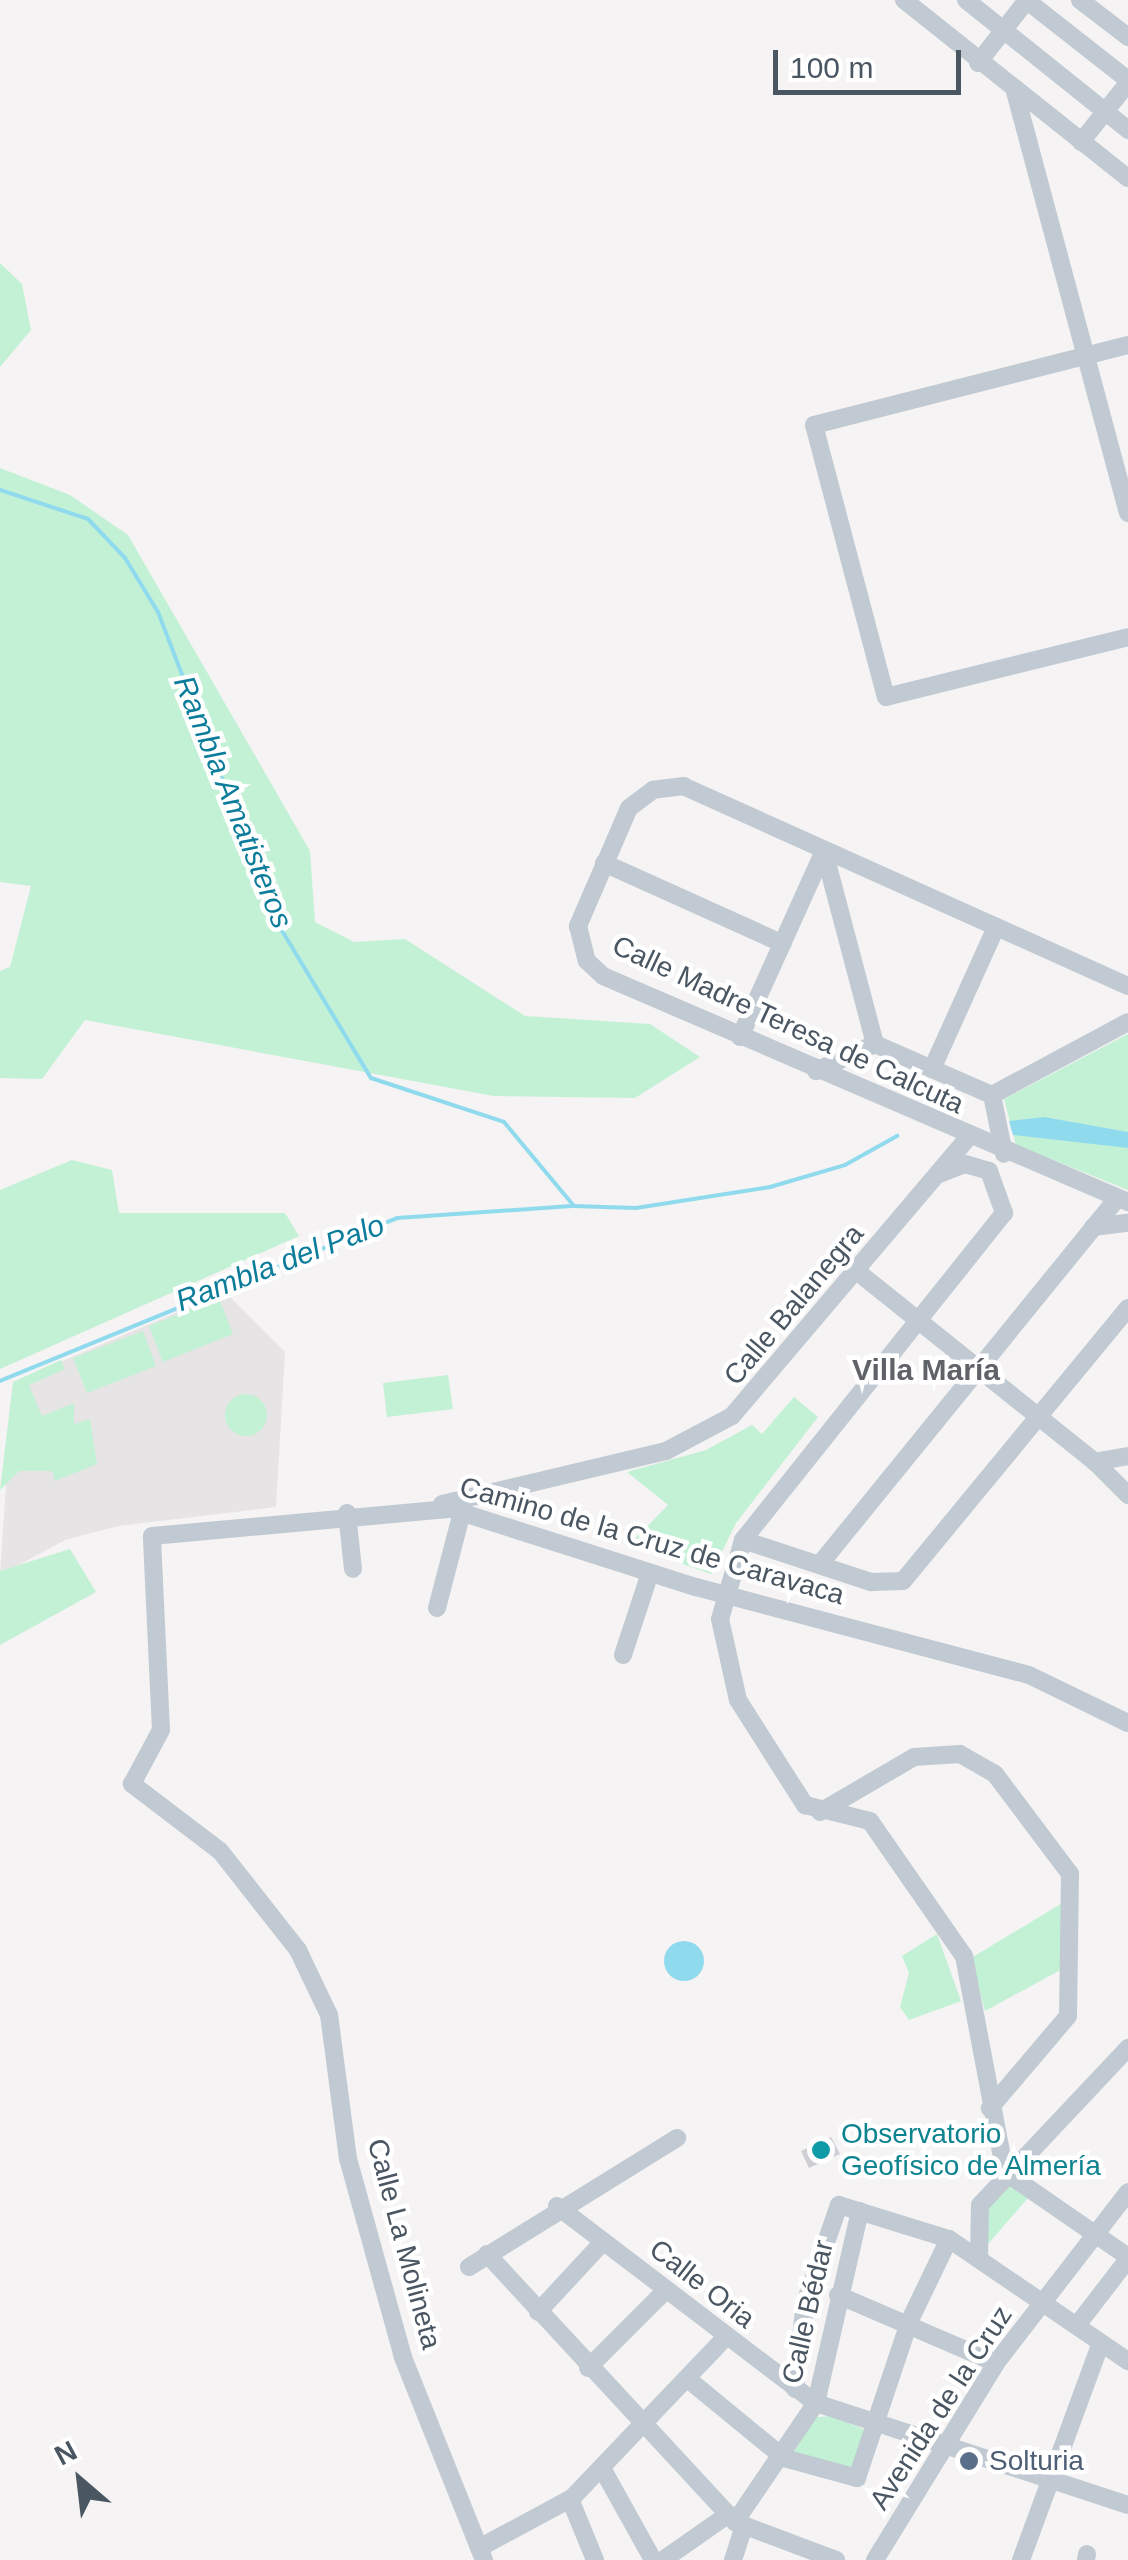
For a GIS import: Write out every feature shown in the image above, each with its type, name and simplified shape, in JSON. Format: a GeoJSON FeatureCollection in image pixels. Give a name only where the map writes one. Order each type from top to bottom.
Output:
{"type":"FeatureCollection","features":[{"type":"Feature","properties":{"kind":"street"},"geometry":{"type":"LineString","coordinates":[[904,0],[978,63],[1128,178]]}},
{"type":"Feature","properties":{"kind":"street"},"geometry":{"type":"LineString","coordinates":[[966,0],[1128,130]]}},
{"type":"Feature","properties":{"kind":"street"},"geometry":{"type":"LineString","coordinates":[[978,63],[1027,0],[1128,81],[1082,142]]}},
{"type":"Feature","properties":{"kind":"street"},"geometry":{"type":"LineString","coordinates":[[1080,0],[1128,37]]}},
{"type":"Feature","properties":{"kind":"street"},"geometry":{"type":"LineString","coordinates":[[1014,88],[1128,514]]}},
{"type":"Feature","properties":{"kind":"street"},"geometry":{"type":"LineString","coordinates":[[1029,138],[1050,116]]}},
{"type":"Feature","properties":{"kind":"street"},"geometry":{"type":"LineString","coordinates":[[1128,345],[814,425],[886,698],[1128,637]]}},
{"type":"Feature","properties":{"kind":"street","name":"Calle Madre Teresa de Calcuta"},"geometry":{"type":"LineString","coordinates":[[1122,1200],[967,1139],[740,1037],[587,960],[578,926],[630,808],[667,785],[1128,986]]}},
{"type":"Feature","properties":{"kind":"street"},"geometry":{"type":"LineString","coordinates":[[740,1037],[824,851]]}},
{"type":"Feature","properties":{"kind":"street"},"geometry":{"type":"LineString","coordinates":[[824,851],[875,1044]]}},
{"type":"Feature","properties":{"kind":"street"},"geometry":{"type":"LineString","coordinates":[[604,863],[782,944]]}},
{"type":"Feature","properties":{"kind":"street"},"geometry":{"type":"LineString","coordinates":[[932,1069],[996,927]]}},
{"type":"Feature","properties":{"kind":"street"},"geometry":{"type":"LineString","coordinates":[[992,1095],[1128,1022]]}},
{"type":"Feature","properties":{"kind":"street"},"geometry":{"type":"LineString","coordinates":[[816,1070],[875,1044],[992,1095]]}},
{"type":"Feature","properties":{"kind":"street"},"geometry":{"type":"LineString","coordinates":[[992,1095],[1004,1154]]}},
{"type":"Feature","properties":{"kind":"street","name":"Calle Balanegra"},"geometry":{"type":"LineString","coordinates":[[415,1508],[511,1490],[666,1451],[716,1428],[758,1395],[967,1139]]}},
{"type":"Feature","properties":{"kind":"street"},"geometry":{"type":"LineString","coordinates":[[939,1174],[983,1167],[1002,1189],[1004,1213],[743,1540],[722,1594],[723,1654],[738,1700],[805,1805],[820,1812],[870,1821],[964,1956],[1005,2172],[1128,2258],[1078,2324]]}},
{"type":"Feature","properties":{"kind":"street"},"geometry":{"type":"LineString","coordinates":[[820,1564],[1093,1227],[1122,1200]]}},
{"type":"Feature","properties":{"kind":"street"},"geometry":{"type":"LineString","coordinates":[[1093,1227],[1128,1223]]}},
{"type":"Feature","properties":{"kind":"street"},"geometry":{"type":"LineString","coordinates":[[859,1273],[1095,1462],[1128,1495]]}},
{"type":"Feature","properties":{"kind":"street"},"geometry":{"type":"LineString","coordinates":[[743,1540],[871,1582],[903,1581],[1128,1308]]}},
{"type":"Feature","properties":{"kind":"street"},"geometry":{"type":"LineString","coordinates":[[1095,1462],[1124,1463]]}},
{"type":"Feature","properties":{"kind":"street"},"geometry":{"type":"LineString","coordinates":[[511,1490],[503,1514],[531,1536]]}},
{"type":"Feature","properties":{"kind":"street","name":"Camino de la Cruz de Caravaca"},"geometry":{"type":"LineString","coordinates":[[148,1541],[180,1527],[415,1508],[462,1512],[722,1594],[1029,1675],[1128,1724]]}},
{"type":"Feature","properties":{"kind":"street"},"geometry":{"type":"LineString","coordinates":[[437,1608],[462,1512]]}},
{"type":"Feature","properties":{"kind":"street"},"geometry":{"type":"LineString","coordinates":[[347,1513],[353,1568]]}},
{"type":"Feature","properties":{"kind":"street","name":"Calle La Molineta"},"geometry":{"type":"LineString","coordinates":[[148,1541],[161,1730],[132,1784],[220,1851],[298,1950],[329,2015],[348,2159],[403,2357],[482,2554]]}},
{"type":"Feature","properties":{"kind":"street"},"geometry":{"type":"LineString","coordinates":[[623,1656],[650,1573]]}},
{"type":"Feature","properties":{"kind":"street"},"geometry":{"type":"LineString","coordinates":[[820,1812],[914,1757],[960,1754],[995,1774],[1070,1874],[1068,2016],[990,2108]]}},
{"type":"Feature","properties":{"kind":"street"},"geometry":{"type":"LineString","coordinates":[[979,2257],[976,2216],[1005,2172],[1127,2051]]}},
{"type":"Feature","properties":{"kind":"street"},"geometry":{"type":"LineString","coordinates":[[469,2267],[557,2206],[677,2138]]}},
{"type":"Feature","properties":{"kind":"street","name":"Avenida de la Cruz"},"geometry":{"type":"LineString","coordinates":[[874,2560],[996,2363],[1128,2192]]}},
{"type":"Feature","properties":{"kind":"street","name":"Calle Oria"},"geometry":{"type":"LineString","coordinates":[[557,2206],[726,2338],[816,2402],[1128,2504]]}},
{"type":"Feature","properties":{"kind":"street","name":"Calle Bédar"},"geometry":{"type":"LineString","coordinates":[[663,2560],[736,2522],[784,2458],[816,2402],[860,2211],[839,2206],[805,2303],[795,2389]]}},
{"type":"Feature","properties":{"kind":"street"},"geometry":{"type":"LineString","coordinates":[[860,2211],[949,2239],[1048,2298],[1128,2361]]}},
{"type":"Feature","properties":{"kind":"street"},"geometry":{"type":"LineString","coordinates":[[689,2380],[784,2458],[857,2478],[910,2320],[949,2239]]}},
{"type":"Feature","properties":{"kind":"street"},"geometry":{"type":"LineString","coordinates":[[538,2312],[602,2243]]}},
{"type":"Feature","properties":{"kind":"street"},"geometry":{"type":"LineString","coordinates":[[487,2254],[588,2368],[736,2522],[836,2560]]}},
{"type":"Feature","properties":{"kind":"street"},"geometry":{"type":"LineString","coordinates":[[588,2368],[666,2290]]}},
{"type":"Feature","properties":{"kind":"street"},"geometry":{"type":"LineString","coordinates":[[838,2295],[910,2320],[996,2363]]}},
{"type":"Feature","properties":{"kind":"street"},"geometry":{"type":"LineString","coordinates":[[482,2554],[570,2499],[603,2470],[726,2338]]}},
{"type":"Feature","properties":{"kind":"street"},"geometry":{"type":"LineString","coordinates":[[1021,2560],[1046,2479],[1101,2343]]}},
{"type":"Feature","properties":{"kind":"street"},"geometry":{"type":"LineString","coordinates":[[603,2470],[653,2560]]}},
{"type":"Feature","properties":{"kind":"street"},"geometry":{"type":"LineString","coordinates":[[570,2499],[594,2560]]}},
{"type":"Feature","properties":{"kind":"street"},"geometry":{"type":"LineString","coordinates":[[733,2560],[736,2522]]}},
{"type":"Feature","properties":{"kind":"shaded area"},"geometry":{"type":"Polygon","coordinates":[[[225,1292],[285,1352],[276,1507],[118,1526],[65,1540],[0,1575],[13,1382],[225,1292]]]}},
{"type":"Feature","properties":{"kind":"green space"},"geometry":{"type":"Polygon","coordinates":[[[0,263],[22,284],[31,330],[0,367],[0,263]]]}},
{"type":"Feature","properties":{"kind":"green space"},"geometry":{"type":"Polygon","coordinates":[[[0,468],[70,495],[128,535],[310,851],[315,922],[354,942],[405,939],[525,1016],[650,1024],[700,1057],[635,1098],[494,1096],[85,1020],[42,1079],[0,1078],[0,971],[10,967],[31,886],[0,882],[0,468]]]}},
{"type":"Feature","properties":{"kind":"green space"},"geometry":{"type":"Polygon","coordinates":[[[1128,1034],[1128,1190],[1016,1145],[1004,1099],[1128,1034]]]}},
{"type":"Feature","properties":{"kind":"green space"},"geometry":{"type":"Polygon","coordinates":[[[72,1160],[112,1170],[119,1213],[285,1213],[299,1236],[0,1369],[0,1190],[72,1160]]]}},
{"type":"Feature","properties":{"kind":"green space"},"geometry":{"type":"Polygon","coordinates":[[[219,1298],[233,1334],[163,1362],[149,1326],[219,1298]]]}},
{"type":"Feature","properties":{"kind":"green space"},"geometry":{"type":"Polygon","coordinates":[[[143,1331],[156,1366],[87,1393],[73,1358],[143,1331]]]}},
{"type":"Feature","properties":{"kind":"green space"},"geometry":{"type":"Polygon","coordinates":[[[61,1360],[65,1369],[29,1385],[42,1416],[74,1403],[74,1424],[90,1419],[97,1464],[55,1481],[52,1471],[19,1471],[0,1490],[13,1382],[61,1360]]]}},
{"type":"Feature","properties":{"kind":"green space"},"geometry":{"type":"Polygon","coordinates":[[[448,1375],[453,1409],[387,1417],[383,1383],[448,1375]]]}},
{"type":"Feature","properties":{"kind":"green space"},"geometry":{"type":"Polygon","coordinates":[[[246,1394],[261,1400],[267,1415],[261,1430],[246,1436],[231,1430],[225,1415],[231,1400],[246,1394]]]}},
{"type":"Feature","properties":{"kind":"green space"},"geometry":{"type":"Polygon","coordinates":[[[794,1397],[818,1417],[736,1523],[711,1574],[629,1545],[668,1505],[627,1472],[706,1450],[752,1425],[762,1434],[794,1397]]]}},
{"type":"Feature","properties":{"kind":"green space"},"geometry":{"type":"Polygon","coordinates":[[[70,1549],[96,1592],[0,1645],[0,1571],[70,1549]]]}},
{"type":"Feature","properties":{"kind":"green space"},"geometry":{"type":"Polygon","coordinates":[[[1069,1899],[1064,1968],[985,2011],[971,1958],[1069,1899]]]}},
{"type":"Feature","properties":{"kind":"green space"},"geometry":{"type":"Polygon","coordinates":[[[937,1934],[961,2001],[909,2020],[900,2007],[909,1973],[902,1956],[937,1934]]]}},
{"type":"Feature","properties":{"kind":"green space"},"geometry":{"type":"Polygon","coordinates":[[[1000,2178],[1028,2198],[987,2245],[983,2216],[1000,2178]]]}},
{"type":"Feature","properties":{"kind":"green space"},"geometry":{"type":"Polygon","coordinates":[[[832,2416],[868,2431],[857,2478],[792,2455],[816,2417],[832,2416]]]}},
{"type":"Feature","properties":{"kind":"water"},"geometry":{"type":"Polygon","coordinates":[[[1044,1117],[1128,1132],[1128,1148],[1013,1135],[1009,1121],[1044,1117]]]}},
{"type":"Feature","properties":{"kind":"water"},"geometry":{"type":"Polygon","coordinates":[[[684,1941],[698,1947],[704,1961],[698,1975],[684,1981],[670,1975],[664,1961],[670,1947],[684,1941]]]}},
{"type":"Feature","properties":{"kind":"building","name":"Observatorio Geofísico de Almería"},"geometry":{"type":"Polygon","coordinates":[[[831,2137],[840,2154],[809,2168],[801,2151],[831,2137]]]}},
{"type":"Feature","properties":{"kind":"waterway","name":"Rambla Amatisteros"},"geometry":{"type":"LineString","coordinates":[[0,490],[88,519],[125,558],[158,612],[278,924],[371,1078],[504,1122],[574,1206],[636,1208],[770,1187],[845,1165],[897,1136]]}},
{"type":"Feature","properties":{"kind":"waterway","name":"Rambla del Palo"},"geometry":{"type":"LineString","coordinates":[[0,1381],[397,1218],[572,1206]]}},
{"type":"Feature","properties":{"kind":"place","name":"Observatorio Geofísico de Almería"},"geometry":{"type":"Point","coordinates":[821,2150]}},
{"type":"Feature","properties":{"kind":"place","name":"Solturia"},"geometry":{"type":"Point","coordinates":[969,2461]}},
{"type":"Feature","properties":{"kind":"district","name":"Villa María"},"geometry":{"type":"Point","coordinates":[926,1370]}}]}
